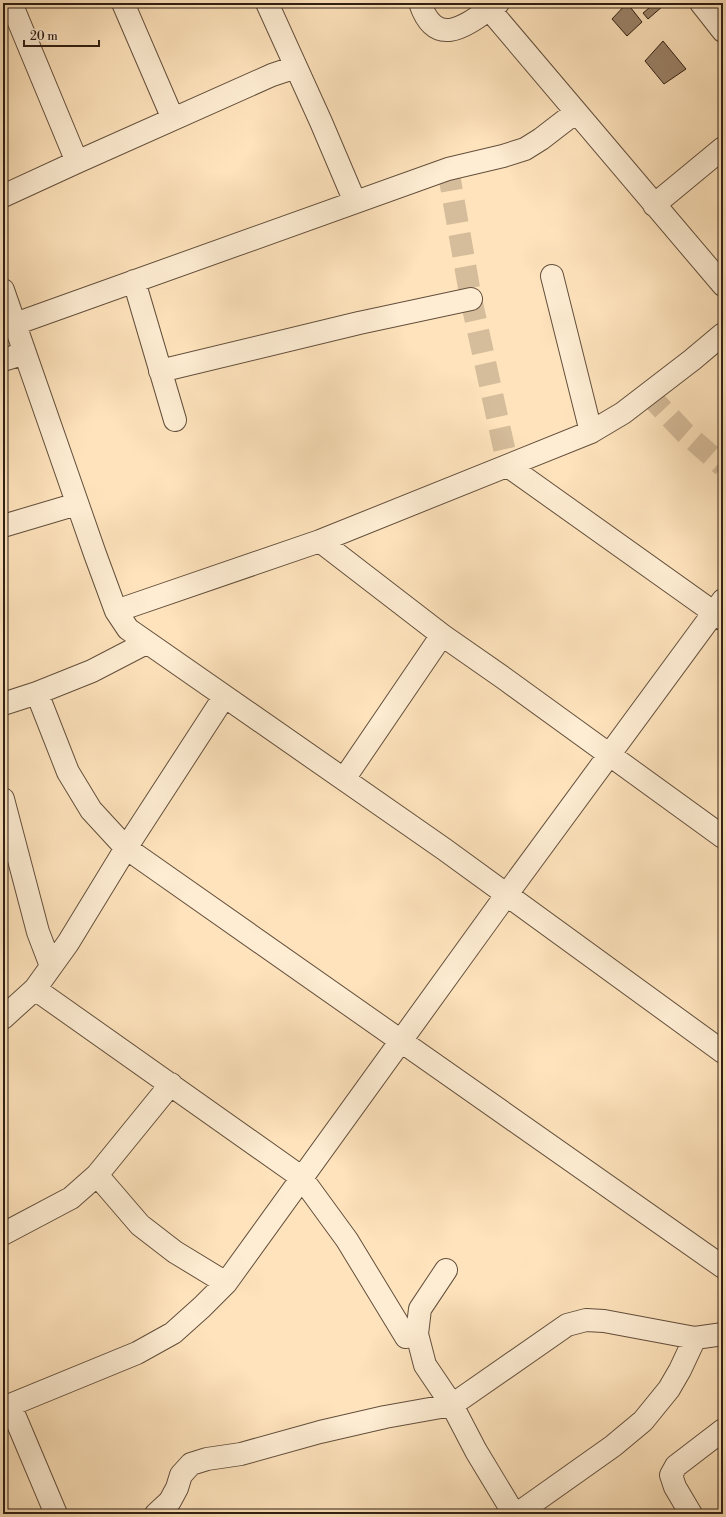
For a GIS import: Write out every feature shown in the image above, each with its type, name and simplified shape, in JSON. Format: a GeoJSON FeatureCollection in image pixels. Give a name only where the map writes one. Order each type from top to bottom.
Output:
{"type":"FeatureCollection","features":[{"type":"Feature","properties":{"kind":"street"},"geometry":{"type":"LineString","coordinates":[[11,3],[77,162]]}},
{"type":"Feature","properties":{"kind":"street"},"geometry":{"type":"LineString","coordinates":[[123,3],[173,119]]}},
{"type":"Feature","properties":{"kind":"street"},"geometry":{"type":"LineString","coordinates":[[267,3],[355,202]]}},
{"type":"Feature","properties":{"kind":"street"},"geometry":{"type":"LineString","coordinates":[[420,3],[424,15],[434,26],[446,31],[459,29],[494,6],[576,112],[723,285]]}},
{"type":"Feature","properties":{"kind":"street"},"geometry":{"type":"LineString","coordinates":[[701,3],[723,31]]}},
{"type":"Feature","properties":{"kind":"street"},"geometry":{"type":"LineString","coordinates":[[3,196],[272,75],[296,67]]}},
{"type":"Feature","properties":{"kind":"street"},"geometry":{"type":"LineString","coordinates":[[15,324],[448,169],[503,156],[524,149],[541,139],[576,112]]}},
{"type":"Feature","properties":{"kind":"street"},"geometry":{"type":"LineString","coordinates":[[654,205],[723,148]]}},
{"type":"Feature","properties":{"kind":"street"},"geometry":{"type":"LineString","coordinates":[[552,276],[591,432]]}},
{"type":"Feature","properties":{"kind":"street"},"geometry":{"type":"LineString","coordinates":[[134,281],[175,420]]}},
{"type":"Feature","properties":{"kind":"street"},"geometry":{"type":"LineString","coordinates":[[3,290],[77,504],[116,611],[128,630],[507,894],[723,1052]]}},
{"type":"Feature","properties":{"kind":"street"},"geometry":{"type":"LineString","coordinates":[[160,371],[359,323],[471,299]]}},
{"type":"Feature","properties":{"kind":"street"},"geometry":{"type":"LineString","coordinates":[[116,611],[320,541],[591,432],[623,413],[723,334]]}},
{"type":"Feature","properties":{"kind":"street"},"geometry":{"type":"LineString","coordinates":[[3,360],[25,353]]}},
{"type":"Feature","properties":{"kind":"street"},"geometry":{"type":"LineString","coordinates":[[56,1514],[6,1406],[137,1353],[173,1333],[226,1283],[507,894],[610,754],[720,610],[508,466]]}},
{"type":"Feature","properties":{"kind":"street"},"geometry":{"type":"LineString","coordinates":[[3,526],[77,504]]}},
{"type":"Feature","properties":{"kind":"street"},"geometry":{"type":"LineString","coordinates":[[320,541],[442,634],[723,837]]}},
{"type":"Feature","properties":{"kind":"street"},"geometry":{"type":"LineString","coordinates":[[344,779],[442,634]]}},
{"type":"Feature","properties":{"kind":"street"},"geometry":{"type":"LineString","coordinates":[[3,704],[37,693],[92,671],[146,643]]}},
{"type":"Feature","properties":{"kind":"street"},"geometry":{"type":"LineString","coordinates":[[37,693],[68,772],[91,810],[126,848],[723,1267]]}},
{"type":"Feature","properties":{"kind":"street"},"geometry":{"type":"LineString","coordinates":[[3,1018],[35,989],[68,943],[126,848],[224,697]]}},
{"type":"Feature","properties":{"kind":"street"},"geometry":{"type":"LineString","coordinates":[[3,799],[38,932],[51,966]]}},
{"type":"Feature","properties":{"kind":"street"},"geometry":{"type":"LineString","coordinates":[[35,989],[171,1084],[301,1178],[347,1240],[406,1337]]}},
{"type":"Feature","properties":{"kind":"street"},"geometry":{"type":"LineString","coordinates":[[3,1234],[71,1198],[97,1175],[171,1084]]}},
{"type":"Feature","properties":{"kind":"street"},"geometry":{"type":"LineString","coordinates":[[97,1175],[140,1225],[175,1252],[226,1283]]}},
{"type":"Feature","properties":{"kind":"street"},"geometry":{"type":"LineString","coordinates":[[446,1270],[420,1309],[417,1334],[425,1365],[452,1405],[476,1451],[515,1514],[613,1446],[643,1421],[669,1389],[695,1338]]}},
{"type":"Feature","properties":{"kind":"street"},"geometry":{"type":"LineString","coordinates":[[156,1514],[170,1501],[178,1488],[181,1475],[191,1464],[207,1459],[241,1454],[320,1432],[364,1422],[452,1405],[567,1326],[586,1320],[604,1320],[695,1338],[723,1334]]}},
{"type":"Feature","properties":{"kind":"street"},"geometry":{"type":"LineString","coordinates":[[691,1514],[674,1487],[671,1475],[676,1466],[723,1430]]}},
{"type":"Feature","properties":{"kind":"building"},"geometry":{"type":"Polygon","coordinates":[[[627,3],[642,22],[627,36],[612,19],[627,3]]]}},
{"type":"Feature","properties":{"kind":"building"},"geometry":{"type":"Polygon","coordinates":[[[655,3],[661,3],[663,6],[648,19],[643,13],[655,3]]]}},
{"type":"Feature","properties":{"kind":"building"},"geometry":{"type":"Polygon","coordinates":[[[663,41],[686,69],[664,84],[645,61],[663,41]]]}},
{"type":"Feature","properties":{"kind":"tunnel"},"geometry":{"type":"LineString","coordinates":[[448,169],[471,299],[508,466]]}},
{"type":"Feature","properties":{"kind":"tunnel"},"geometry":{"type":"LineString","coordinates":[[648,394],[685,433],[723,466]]}}]}
